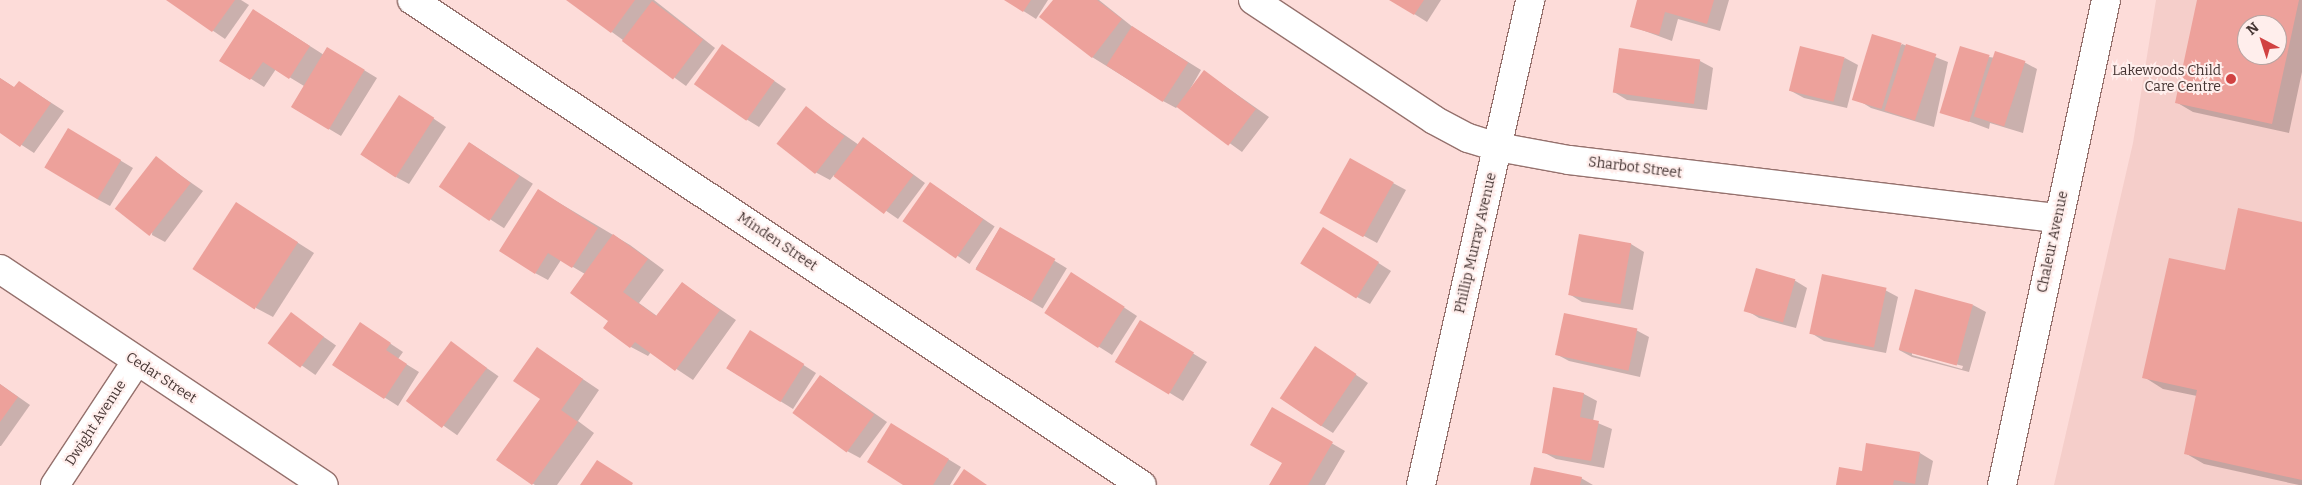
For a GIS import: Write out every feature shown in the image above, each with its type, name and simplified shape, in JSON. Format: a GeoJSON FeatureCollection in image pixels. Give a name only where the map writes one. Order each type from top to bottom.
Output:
{"type":"FeatureCollection","features":[{"type":"Feature","properties":{"kind":"street","name":"Minden Street"},"geometry":{"type":"LineString","coordinates":[[412,0],[1142,485]]}},
{"type":"Feature","properties":{"kind":"street","name":"Sharbot Street"},"geometry":{"type":"LineString","coordinates":[[1253,0],[1434,120],[1468,138],[1498,147],[1569,160],[2058,218]]}},
{"type":"Feature","properties":{"kind":"street","name":"Phillip Murray Avenue"},"geometry":{"type":"LineString","coordinates":[[1420,485],[1530,0]]}},
{"type":"Feature","properties":{"kind":"street","name":"Chaleur Avenue"},"geometry":{"type":"LineString","coordinates":[[2002,485],[2106,0]]}},
{"type":"Feature","properties":{"kind":"street","name":"Cedar Street"},"geometry":{"type":"LineString","coordinates":[[0,269],[136,362],[324,485]]}},
{"type":"Feature","properties":{"kind":"street","name":"Dwight Avenue"},"geometry":{"type":"LineString","coordinates":[[56,485],[136,362]]}},
{"type":"Feature","properties":{"kind":"shaded area"},"geometry":{"type":"Polygon","coordinates":[[[2156,0],[2302,0],[2302,485],[2054,485],[2133,143],[2156,0]]]}},
{"type":"Feature","properties":{"kind":"building"},"geometry":{"type":"Polygon","coordinates":[[[166,0],[235,0],[212,32],[166,0]]]}},
{"type":"Feature","properties":{"kind":"building"},"geometry":{"type":"Polygon","coordinates":[[[566,0],[635,0],[611,33],[566,0]]]}},
{"type":"Feature","properties":{"kind":"building"},"geometry":{"type":"Polygon","coordinates":[[[1004,0],[1031,0],[1023,12],[1004,0]]]}},
{"type":"Feature","properties":{"kind":"building"},"geometry":{"type":"Polygon","coordinates":[[[1053,0],[1097,0],[1122,19],[1092,58],[1039,17],[1053,0]]]}},
{"type":"Feature","properties":{"kind":"building"},"geometry":{"type":"Polygon","coordinates":[[[1389,0],[1424,0],[1414,15],[1389,0]]]}},
{"type":"Feature","properties":{"kind":"building"},"geometry":{"type":"Polygon","coordinates":[[[1637,0],[1714,0],[1707,24],[1665,12],[1659,35],[1630,27],[1637,0]]]}},
{"type":"Feature","properties":{"kind":"building","name":"Lakewoods Child Care Centre"},"geometry":{"type":"Polygon","coordinates":[[[2197,0],[2299,0],[2287,55],[2287,15],[2237,15],[2237,65],[2285,65],[2272,124],[2175,103],[2197,0]]]}},
{"type":"Feature","properties":{"kind":"building"},"geometry":{"type":"Polygon","coordinates":[[[652,1],[703,40],[673,79],[622,41],[652,1]]]}},
{"type":"Feature","properties":{"kind":"building"},"geometry":{"type":"Polygon","coordinates":[[[253,9],[310,46],[289,79],[263,62],[250,80],[219,61],[253,9]]]}},
{"type":"Feature","properties":{"kind":"building"},"geometry":{"type":"Polygon","coordinates":[[[1132,26],[1188,62],[1163,102],[1106,65],[1132,26]]]}},
{"type":"Feature","properties":{"kind":"building"},"geometry":{"type":"Polygon","coordinates":[[[1872,34],[1902,43],[1881,109],[1852,100],[1872,34]]]}},
{"type":"Feature","properties":{"kind":"building"},"geometry":{"type":"Polygon","coordinates":[[[722,44],[774,81],[746,121],[694,84],[722,44]]]}},
{"type":"Feature","properties":{"kind":"building"},"geometry":{"type":"Polygon","coordinates":[[[1906,44],[1936,54],[1915,120],[1884,111],[1906,44]]]}},
{"type":"Feature","properties":{"kind":"building"},"geometry":{"type":"Polygon","coordinates":[[[1800,46],[1845,57],[1834,102],[1789,91],[1800,46]]]}},
{"type":"Feature","properties":{"kind":"building"},"geometry":{"type":"Polygon","coordinates":[[[1960,46],[1990,55],[1969,122],[1940,113],[1960,46]]]}},
{"type":"Feature","properties":{"kind":"building"},"geometry":{"type":"Polygon","coordinates":[[[327,47],[365,70],[329,130],[291,107],[327,47]]]}},
{"type":"Feature","properties":{"kind":"building"},"geometry":{"type":"Polygon","coordinates":[[[1619,48],[1700,59],[1694,104],[1613,93],[1619,48]]]}},
{"type":"Feature","properties":{"kind":"building"},"geometry":{"type":"Polygon","coordinates":[[[1995,51],[2025,61],[2004,127],[1974,117],[1995,51]]]}},
{"type":"Feature","properties":{"kind":"building"},"geometry":{"type":"Polygon","coordinates":[[[1204,70],[1256,109],[1228,146],[1176,107],[1204,70]]]}},
{"type":"Feature","properties":{"kind":"building"},"geometry":{"type":"Polygon","coordinates":[[[0,78],[14,87],[19,81],[51,103],[20,147],[0,133],[0,78]]]}},
{"type":"Feature","properties":{"kind":"building"},"geometry":{"type":"Polygon","coordinates":[[[399,95],[434,118],[396,177],[360,155],[399,95]]]}},
{"type":"Feature","properties":{"kind":"building"},"geometry":{"type":"Polygon","coordinates":[[[806,106],[845,136],[815,174],[776,144],[806,106]]]}},
{"type":"Feature","properties":{"kind":"building"},"geometry":{"type":"Polygon","coordinates":[[[68,128],[121,160],[97,199],[44,167],[68,128]]]}},
{"type":"Feature","properties":{"kind":"building"},"geometry":{"type":"Polygon","coordinates":[[[863,137],[913,175],[884,214],[834,176],[863,137]]]}},
{"type":"Feature","properties":{"kind":"building"},"geometry":{"type":"Polygon","coordinates":[[[469,142],[520,176],[489,221],[439,187],[469,142]]]}},
{"type":"Feature","properties":{"kind":"building"},"geometry":{"type":"Polygon","coordinates":[[[156,156],[191,183],[149,236],[115,209],[156,156]]]}},
{"type":"Feature","properties":{"kind":"building"},"geometry":{"type":"Polygon","coordinates":[[[1350,158],[1394,182],[1363,237],[1319,213],[1350,158]]]}},
{"type":"Feature","properties":{"kind":"building"},"geometry":{"type":"Polygon","coordinates":[[[930,182],[983,219],[956,259],[902,221],[930,182]]]}},
{"type":"Feature","properties":{"kind":"building"},"geometry":{"type":"Polygon","coordinates":[[[538,189],[598,228],[572,268],[548,253],[535,274],[499,251],[538,189]]]}},
{"type":"Feature","properties":{"kind":"building"},"geometry":{"type":"Polygon","coordinates":[[[236,202],[298,242],[254,309],[192,269],[236,202]]]}},
{"type":"Feature","properties":{"kind":"building"},"geometry":{"type":"Polygon","coordinates":[[[2238,208],[2302,222],[2302,480],[2184,454],[2197,390],[2142,378],[2169,258],[2225,270],[2238,208]]]}},
{"type":"Feature","properties":{"kind":"building"},"geometry":{"type":"Polygon","coordinates":[[[1000,227],[1055,259],[1031,301],[976,269],[1000,227]]]}},
{"type":"Feature","properties":{"kind":"building"},"geometry":{"type":"Polygon","coordinates":[[[1323,227],[1379,262],[1356,298],[1300,263],[1323,227]]]}},
{"type":"Feature","properties":{"kind":"building"},"geometry":{"type":"Polygon","coordinates":[[[613,234],[648,259],[623,292],[656,316],[682,282],[720,310],[675,371],[635,342],[630,348],[603,328],[608,321],[570,293],[613,234]]]}},
{"type":"Feature","properties":{"kind":"building"},"geometry":{"type":"Polygon","coordinates":[[[1579,234],[1631,243],[1620,304],[1568,295],[1579,234]]]}},
{"type":"Feature","properties":{"kind":"building"},"geometry":{"type":"Polygon","coordinates":[[[1756,268],[1795,279],[1783,323],[1744,311],[1756,268]]]}},
{"type":"Feature","properties":{"kind":"building"},"geometry":{"type":"Polygon","coordinates":[[[1071,272],[1125,307],[1098,348],[1044,313],[1071,272]]]}},
{"type":"Feature","properties":{"kind":"building"},"geometry":{"type":"Polygon","coordinates":[[[1822,274],[1887,288],[1874,347],[1809,334],[1822,274]]]}},
{"type":"Feature","properties":{"kind":"building"},"geometry":{"type":"Polygon","coordinates":[[[1915,289],[1973,305],[1957,365],[1899,350],[1915,289]]]}},
{"type":"Feature","properties":{"kind":"building"},"geometry":{"type":"Polygon","coordinates":[[[291,312],[324,337],[300,368],[268,343],[291,312]]]}},
{"type":"Feature","properties":{"kind":"building"},"geometry":{"type":"Polygon","coordinates":[[[1564,313],[1637,329],[1628,371],[1555,355],[1564,313]]]}},
{"type":"Feature","properties":{"kind":"building"},"geometry":{"type":"Polygon","coordinates":[[[1140,320],[1194,352],[1169,394],[1115,362],[1140,320]]]}},
{"type":"Feature","properties":{"kind":"building"},"geometry":{"type":"Polygon","coordinates":[[[360,322],[391,343],[386,350],[407,364],[384,399],[332,365],[360,322]]]}},
{"type":"Feature","properties":{"kind":"building"},"geometry":{"type":"Polygon","coordinates":[[[750,330],[804,364],[780,402],[726,368],[750,330]]]}},
{"type":"Feature","properties":{"kind":"building"},"geometry":{"type":"Polygon","coordinates":[[[451,341],[487,368],[442,428],[406,401],[451,341]]]}},
{"type":"Feature","properties":{"kind":"building"},"geometry":{"type":"Polygon","coordinates":[[[1315,346],[1356,374],[1321,426],[1280,398],[1315,346]]]}},
{"type":"Feature","properties":{"kind":"building"},"geometry":{"type":"Polygon","coordinates":[[[537,347],[583,379],[561,410],[578,422],[532,485],[496,460],[540,399],[513,381],[537,347]]]}},
{"type":"Feature","properties":{"kind":"building"},"geometry":{"type":"Polygon","coordinates":[[[820,375],[874,414],[847,452],[792,413],[820,375]]]}},
{"type":"Feature","properties":{"kind":"building"},"geometry":{"type":"Polygon","coordinates":[[[0,384],[18,397],[0,422],[0,384]]]}},
{"type":"Feature","properties":{"kind":"building"},"geometry":{"type":"Polygon","coordinates":[[[1553,387],[1584,393],[1580,417],[1599,421],[1591,461],[1542,453],[1553,387]]]}},
{"type":"Feature","properties":{"kind":"building"},"geometry":{"type":"Polygon","coordinates":[[[1272,407],[1333,442],[1308,485],[1269,485],[1282,463],[1250,445],[1272,407]]]}},
{"type":"Feature","properties":{"kind":"building"},"geometry":{"type":"Polygon","coordinates":[[[891,423],[949,459],[933,485],[903,485],[867,462],[891,423]]]}},
{"type":"Feature","properties":{"kind":"building"},"geometry":{"type":"Polygon","coordinates":[[[1866,443],[1920,452],[1915,484],[1894,480],[1893,485],[1836,485],[1839,467],[1862,471],[1866,443]]]}},
{"type":"Feature","properties":{"kind":"building"},"geometry":{"type":"Polygon","coordinates":[[[597,460],[633,483],[632,485],[580,485],[597,460]]]}},
{"type":"Feature","properties":{"kind":"building"},"geometry":{"type":"Polygon","coordinates":[[[1534,467],[1582,477],[1580,485],[1530,485],[1534,467]]]}},
{"type":"Feature","properties":{"kind":"building"},"geometry":{"type":"Polygon","coordinates":[[[964,469],[987,485],[953,485],[964,469]]]}},
{"type":"Feature","properties":{"kind":"place","name":"Lakewoods Child Care Centre"},"geometry":{"type":"Point","coordinates":[2231,79]}}]}
